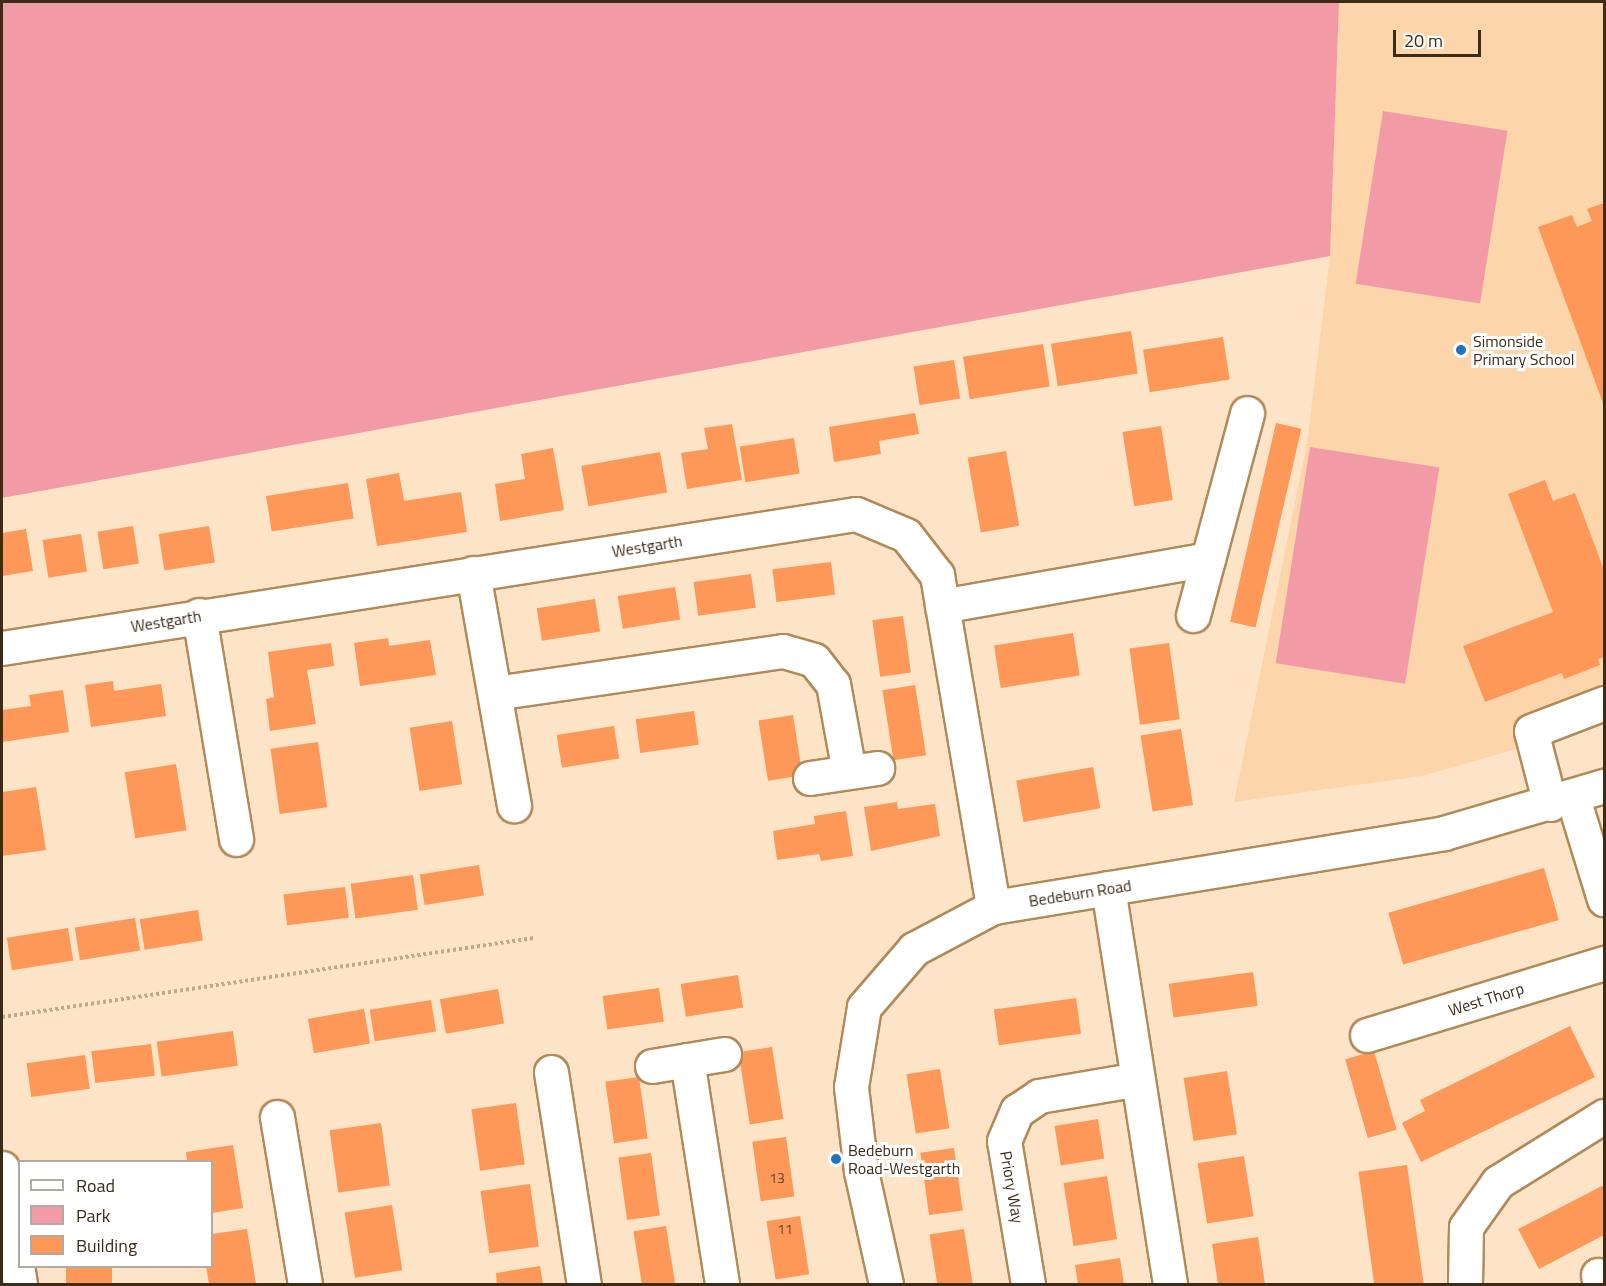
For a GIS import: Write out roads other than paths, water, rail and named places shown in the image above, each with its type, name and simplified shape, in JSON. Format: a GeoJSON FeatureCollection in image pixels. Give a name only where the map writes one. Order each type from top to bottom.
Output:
{"type":"FeatureCollection","features":[{"type":"Feature","properties":{"kind":"street"},"geometry":{"type":"LineString","coordinates":[[1193,615],[1247,413]]}},
{"type":"Feature","properties":{"kind":"street","name":"Westgarth"},"geometry":{"type":"LineString","coordinates":[[2,648],[199,615],[856,514],[906,536],[937,575],[993,907]]}},
{"type":"Feature","properties":{"kind":"street"},"geometry":{"type":"LineString","coordinates":[[942,606],[1208,559]]}},
{"type":"Feature","properties":{"kind":"street"},"geometry":{"type":"LineString","coordinates":[[473,573],[514,805]]}},
{"type":"Feature","properties":{"kind":"street"},"geometry":{"type":"LineString","coordinates":[[199,615],[236,839]]}},
{"type":"Feature","properties":{"kind":"street"},"geometry":{"type":"LineString","coordinates":[[495,693],[783,651],[814,660],[833,684],[863,770],[810,778]]}},
{"type":"Feature","properties":{"kind":"street"},"geometry":{"type":"LineString","coordinates":[[1605,703],[1531,731],[1605,899]]}},
{"type":"Feature","properties":{"kind":"street","name":"Bedeburn Road"},"geometry":{"type":"LineString","coordinates":[[886,1284],[861,1171],[851,1087],[864,1008],[914,949],[993,907],[1444,833],[1561,801],[1605,786]]}},
{"type":"Feature","properties":{"kind":"street"},"geometry":{"type":"LineString","coordinates":[[1108,888],[1170,1284]]}},
{"type":"Feature","properties":{"kind":"street","name":"West Thorp"},"geometry":{"type":"LineString","coordinates":[[1367,1035],[1605,963]]}},
{"type":"Feature","properties":{"kind":"street"},"geometry":{"type":"LineString","coordinates":[[652,1066],[724,1054]]}},
{"type":"Feature","properties":{"kind":"street"},"geometry":{"type":"LineString","coordinates":[[687,1060],[722,1284]]}},
{"type":"Feature","properties":{"kind":"street"},"geometry":{"type":"LineString","coordinates":[[551,1072],[584,1284]]}},
{"type":"Feature","properties":{"kind":"street","name":"Priory Way"},"geometry":{"type":"LineString","coordinates":[[1028,1284],[1004,1140],[1017,1111],[1039,1096],[1138,1079]]}},
{"type":"Feature","properties":{"kind":"street"},"geometry":{"type":"LineString","coordinates":[[1465,1284],[1466,1227],[1498,1182],[1605,1116]]}},
{"type":"Feature","properties":{"kind":"street"},"geometry":{"type":"LineString","coordinates":[[277,1117],[304,1284]]}},
{"type":"Feature","properties":{"kind":"street"},"geometry":{"type":"LineString","coordinates":[[2,1168],[18,1266]]}},
{"type":"Feature","properties":{"kind":"street"},"geometry":{"type":"LineString","coordinates":[[18,1268],[21,1284]]}},
{"type":"Feature","properties":{"kind":"place","name":"Simonside Primary School"},"geometry":{"type":"Point","coordinates":[1461,350]}},
{"type":"Feature","properties":{"kind":"place","name":"Bedeburn Road-Westgarth"},"geometry":{"type":"Point","coordinates":[836,1159]}}]}
